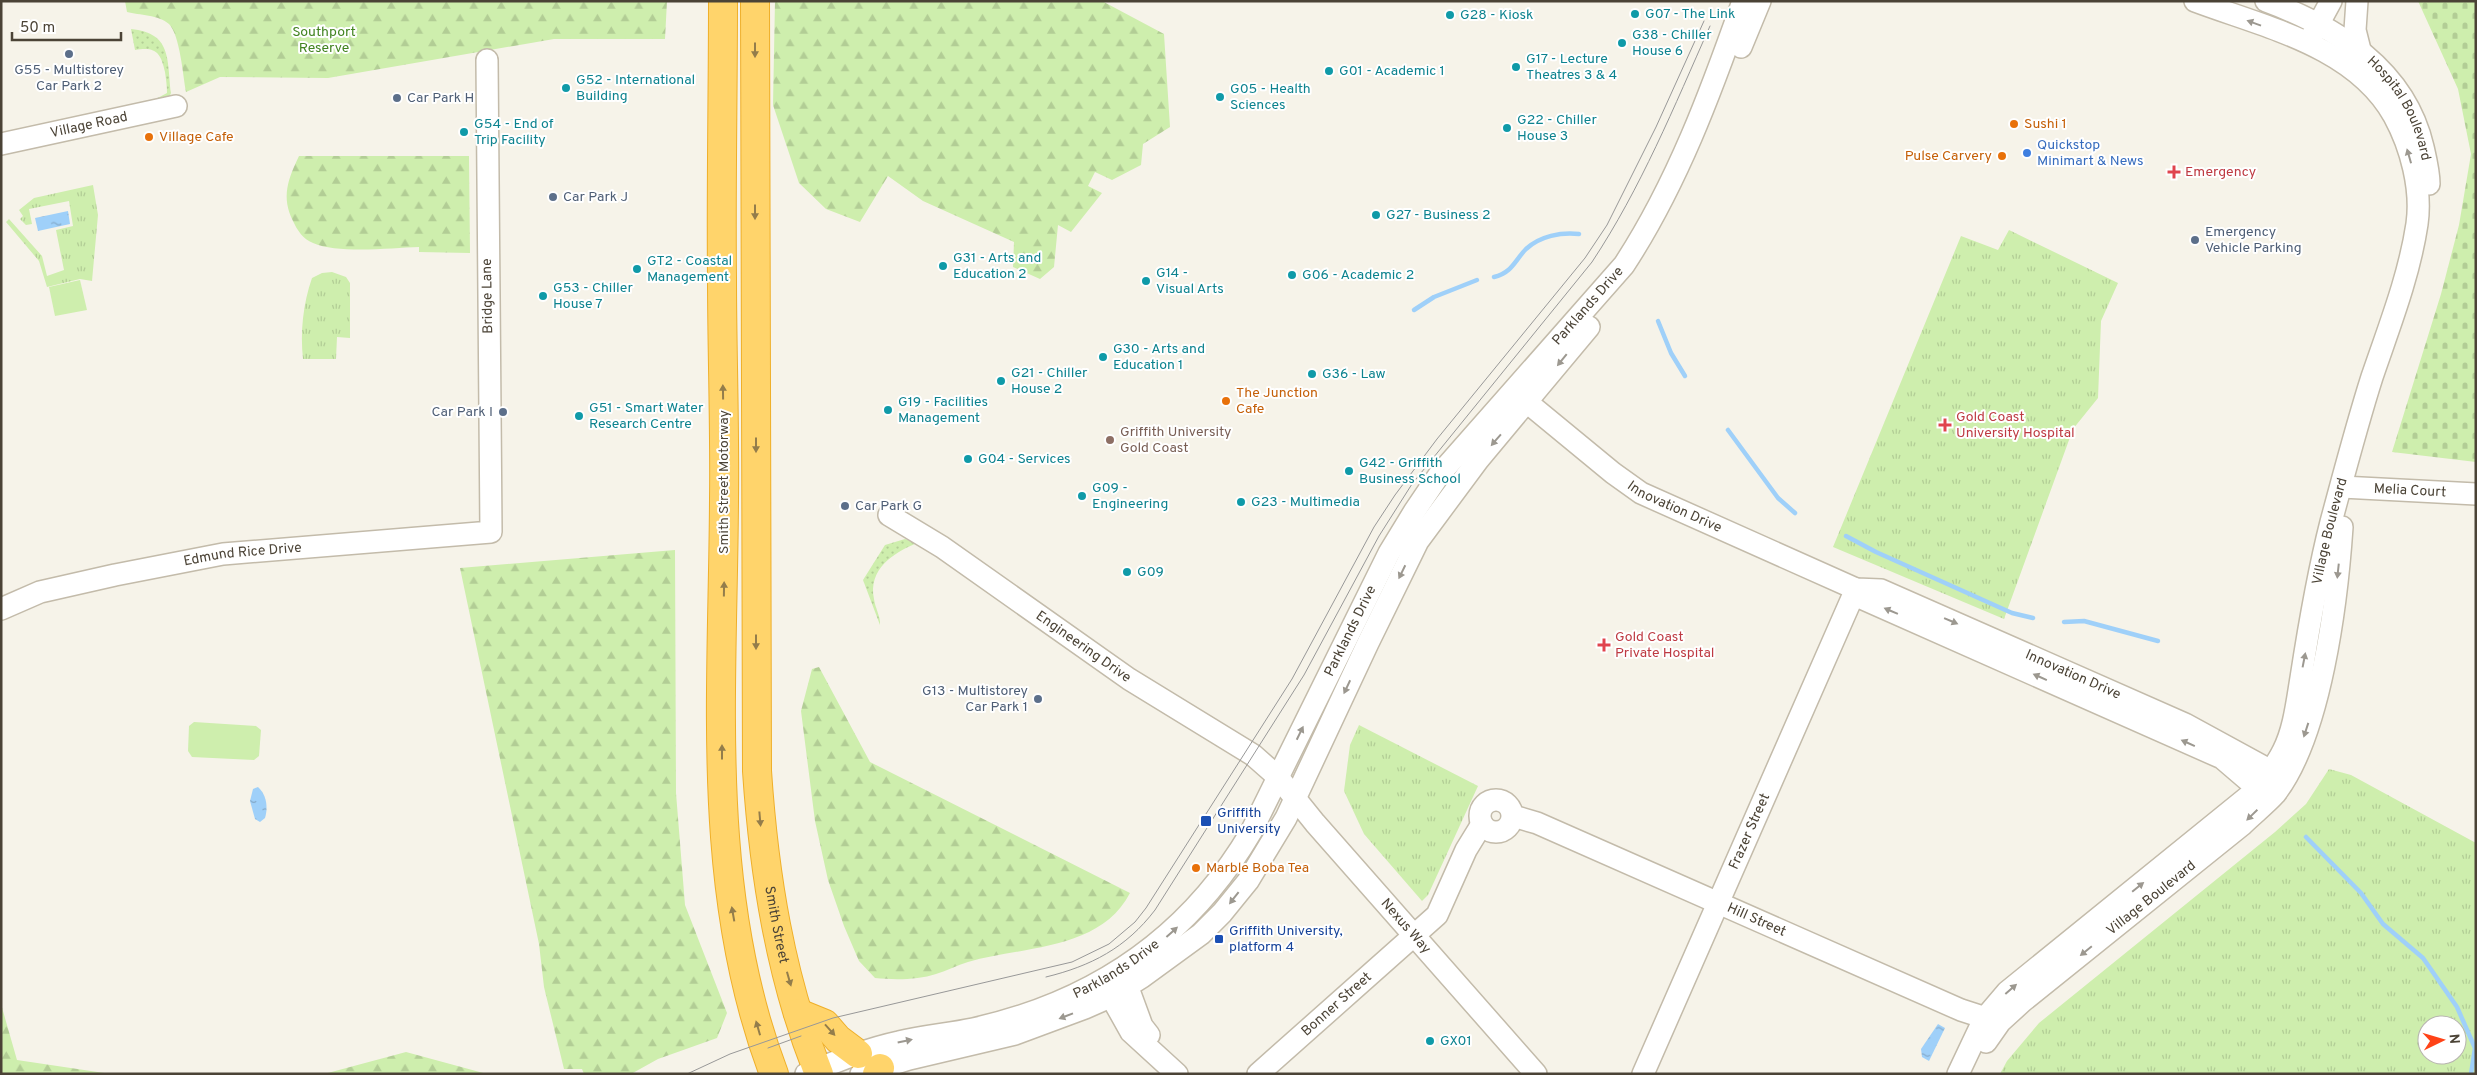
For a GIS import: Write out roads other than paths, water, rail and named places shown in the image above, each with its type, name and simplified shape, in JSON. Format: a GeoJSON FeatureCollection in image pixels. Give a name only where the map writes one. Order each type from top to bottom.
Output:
{"type":"FeatureCollection","features":[{"type":"Feature","properties":{"kind":"highway","name":"Smith Street Motorway"},"geometry":{"type":"LineString","coordinates":[[723,1],[722,276],[725,476],[722,794],[726,861],[732,909],[742,962],[758,1027],[774,1074]]}},
{"type":"Feature","properties":{"kind":"highway","name":"Smith Street"},"geometry":{"type":"LineString","coordinates":[[755,1],[757,771],[761,831],[769,888],[783,960],[814,1072]]}},
{"type":"Feature","properties":{"kind":"highway"},"geometry":{"type":"LineString","coordinates":[[798,1013],[825,1024],[838,1039],[869,1067]]}},
{"type":"Feature","properties":{"kind":"street","name":"Parklands Drive"},"geometry":{"type":"LineString","coordinates":[[814,1072],[869,1067],[899,1042],[973,1029],[1116,984],[1201,934],[1222,913],[1260,862],[1286,818],[1418,542],[1472,468],[1520,397],[1624,265],[1648,227],[1678,164],[1743,1]]}},
{"type":"Feature","properties":{"kind":"street","name":"Parklands Drive"},"geometry":{"type":"LineString","coordinates":[[1116,984],[1177,928],[1220,880],[1251,832],[1401,532],[1439,475],[1520,397],[1626,282],[1664,227],[1681,193],[1760,1]]}},
{"type":"Feature","properties":{"kind":"street","name":"Hospital Boulevard"},"geometry":{"type":"LineString","coordinates":[[2195,1],[2330,53],[2354,71],[2372,88],[2394,115],[2408,151],[2419,192],[2417,223],[2407,272],[2368,390],[2342,487]]}},
{"type":"Feature","properties":{"kind":"street","name":"Hospital Boulevard"},"geometry":{"type":"LineString","coordinates":[[2266,1],[2303,7],[2320,24],[2350,41],[2391,80],[2402,96],[2419,129],[2429,175],[2429,222],[2419,253],[2407,272]]}},
{"type":"Feature","properties":{"kind":"street"},"geometry":{"type":"LineString","coordinates":[[2308,43],[2331,1]]}},
{"type":"Feature","properties":{"kind":"street"},"geometry":{"type":"LineString","coordinates":[[2357,1],[2355,30],[2360,50]]}},
{"type":"Feature","properties":{"kind":"street"},"geometry":{"type":"LineString","coordinates":[[2287,35],[2303,7]]}},
{"type":"Feature","properties":{"kind":"street","name":"Bridge Lane"},"geometry":{"type":"LineString","coordinates":[[487,60],[490,532]]}},
{"type":"Feature","properties":{"kind":"street","name":"Village Road"},"geometry":{"type":"LineString","coordinates":[[1,144],[176,106]]}},
{"type":"Feature","properties":{"kind":"street","name":"Innovation Drive"},"geometry":{"type":"LineString","coordinates":[[1520,397],[1613,473],[1641,493],[1856,589],[1881,590],[2185,724],[2272,782]]}},
{"type":"Feature","properties":{"kind":"street","name":"Melia Court"},"geometry":{"type":"LineString","coordinates":[[2342,487],[2476,494]]}},
{"type":"Feature","properties":{"kind":"street","name":"Village Boulevard"},"geometry":{"type":"LineString","coordinates":[[1970,1074],[1992,1021],[2007,992],[2272,782],[2297,706],[2331,522],[2342,487]]}},
{"type":"Feature","properties":{"kind":"street","name":"Engineering Drive"},"geometry":{"type":"LineString","coordinates":[[889,516],[942,547],[1129,679],[1238,745],[1278,777]]}},
{"type":"Feature","properties":{"kind":"street","name":"Edmund Rice Drive"},"geometry":{"type":"LineString","coordinates":[[1,609],[40,592],[223,554],[490,532]]}},
{"type":"Feature","properties":{"kind":"street","name":"Frazer Street"},"geometry":{"type":"LineString","coordinates":[[1643,1074],[1856,589]]}},
{"type":"Feature","properties":{"kind":"street","name":"Nexus Way"},"geometry":{"type":"LineString","coordinates":[[1278,777],[1315,823],[1536,1074]]}},
{"type":"Feature","properties":{"kind":"street","name":"Hill Street"},"geometry":{"type":"LineString","coordinates":[[1415,936],[1440,910],[1466,850],[1482,824],[1480,813],[1484,806],[1494,800],[1508,805],[1513,816],[1537,823],[1992,1021]]}},
{"type":"Feature","properties":{"kind":"street","name":"Bonner Street"},"geometry":{"type":"LineString","coordinates":[[1258,1074],[1415,936]]}},
{"type":"Feature","properties":{"kind":"street"},"geometry":{"type":"LineString","coordinates":[[1116,984],[1142,1026],[1163,1052],[1174,1071]]}},
{"type":"Feature","properties":{"kind":"street","name":"Village Boulevard"},"geometry":{"type":"LineString","coordinates":[[1958,1074],[1992,1021]]}},
{"type":"Feature","properties":{"kind":"water"},"geometry":{"type":"Polygon","coordinates":[[[68,211],[70,224],[38,231],[35,218],[68,211]]]}},
{"type":"Feature","properties":{"kind":"water"},"geometry":{"type":"Polygon","coordinates":[[[258,787],[265,798],[266,806],[265,818],[260,822],[255,819],[250,801],[253,789],[258,787]]]}},
{"type":"Feature","properties":{"kind":"water"},"geometry":{"type":"Polygon","coordinates":[[[1938,1024],[1945,1028],[1929,1061],[1922,1057],[1921,1049],[1938,1024]]]}},
{"type":"Feature","properties":{"kind":"waterway"},"geometry":{"type":"LineString","coordinates":[[1494,277],[1509,269],[1526,249],[1538,241],[1558,234],[1579,234]]}},
{"type":"Feature","properties":{"kind":"waterway"},"geometry":{"type":"LineString","coordinates":[[1414,310],[1434,297],[1477,280]]}},
{"type":"Feature","properties":{"kind":"waterway"},"geometry":{"type":"LineString","coordinates":[[1658,321],[1671,353],[1685,376]]}},
{"type":"Feature","properties":{"kind":"waterway"},"geometry":{"type":"LineString","coordinates":[[1728,430],[1778,498],[1795,513]]}},
{"type":"Feature","properties":{"kind":"waterway"},"geometry":{"type":"LineString","coordinates":[[1846,536],[1876,552],[2012,613],[2033,618]]}},
{"type":"Feature","properties":{"kind":"waterway"},"geometry":{"type":"LineString","coordinates":[[2064,622],[2084,621],[2158,641]]}},
{"type":"Feature","properties":{"kind":"waterway"},"geometry":{"type":"LineString","coordinates":[[2306,837],[2361,893],[2383,924],[2423,958],[2457,1007],[2475,1048],[2471,1074]]}},
{"type":"Feature","properties":{"kind":"tram line"},"geometry":{"type":"LineString","coordinates":[[687,1074],[730,1054],[833,1018],[1072,962],[1109,944],[1135,922],[1146,908],[1292,679],[1374,527],[1395,495],[1437,439],[1585,258],[1607,225],[1656,127],[1704,21]]}},
{"type":"Feature","properties":{"kind":"tram line"},"geometry":{"type":"LineString","coordinates":[[1046,977],[1078,967],[1106,954],[1132,935],[1155,910],[1304,675],[1379,536],[1412,484],[1592,262],[1610,234],[1656,147],[1710,26]]}},
{"type":"Feature","properties":{"kind":"tram line"},"geometry":{"type":"LineString","coordinates":[[768,1048],[801,1036]]}},
{"type":"Feature","properties":{"kind":"place","name":"G07 - The Link"},"geometry":{"type":"Point","coordinates":[1635,14]}},
{"type":"Feature","properties":{"kind":"place","name":"G28 - Kiosk"},"geometry":{"type":"Point","coordinates":[1450,15]}},
{"type":"Feature","properties":{"kind":"place","name":"G38 - Chiller House 6"},"geometry":{"type":"Point","coordinates":[1622,43]}},
{"type":"Feature","properties":{"kind":"place","name":"G55 - Multistorey Car Park 2"},"geometry":{"type":"Point","coordinates":[69,54]}},
{"type":"Feature","properties":{"kind":"place","name":"G17 - Lecture Theatres 3 & 4"},"geometry":{"type":"Point","coordinates":[1516,67]}},
{"type":"Feature","properties":{"kind":"place","name":"G01 - Academic 1"},"geometry":{"type":"Point","coordinates":[1329,71]}},
{"type":"Feature","properties":{"kind":"place","name":"G52 - International Building"},"geometry":{"type":"Point","coordinates":[566,88]}},
{"type":"Feature","properties":{"kind":"place","name":"G05 - Health Sciences"},"geometry":{"type":"Point","coordinates":[1220,97]}},
{"type":"Feature","properties":{"kind":"place","name":"Car Park H"},"geometry":{"type":"Point","coordinates":[397,98]}},
{"type":"Feature","properties":{"kind":"place","name":"Sushi 1"},"geometry":{"type":"Point","coordinates":[2014,124]}},
{"type":"Feature","properties":{"kind":"place","name":"G22 - Chiller House 3"},"geometry":{"type":"Point","coordinates":[1507,128]}},
{"type":"Feature","properties":{"kind":"place","name":"G54 - End of Trip Facility"},"geometry":{"type":"Point","coordinates":[464,132]}},
{"type":"Feature","properties":{"kind":"place","name":"Village Cafe"},"geometry":{"type":"Point","coordinates":[149,137]}},
{"type":"Feature","properties":{"kind":"place","name":"Quickstop Minimart & News"},"geometry":{"type":"Point","coordinates":[2027,153]}},
{"type":"Feature","properties":{"kind":"place","name":"Pulse Carvery"},"geometry":{"type":"Point","coordinates":[2002,156]}},
{"type":"Feature","properties":{"kind":"place","name":"Emergency"},"geometry":{"type":"Point","coordinates":[2174,172]}},
{"type":"Feature","properties":{"kind":"place","name":"Car Park J"},"geometry":{"type":"Point","coordinates":[553,197]}},
{"type":"Feature","properties":{"kind":"place","name":"G27 - Business 2"},"geometry":{"type":"Point","coordinates":[1376,215]}},
{"type":"Feature","properties":{"kind":"place","name":"Emergency Vehicle Parking"},"geometry":{"type":"Point","coordinates":[2195,240]}},
{"type":"Feature","properties":{"kind":"place","name":"G31 - Arts and Education 2"},"geometry":{"type":"Point","coordinates":[943,266]}},
{"type":"Feature","properties":{"kind":"place","name":"GT2 - Coastal Management"},"geometry":{"type":"Point","coordinates":[637,269]}},
{"type":"Feature","properties":{"kind":"place","name":"G06 - Academic 2"},"geometry":{"type":"Point","coordinates":[1292,275]}},
{"type":"Feature","properties":{"kind":"place","name":"G14 - Visual Arts"},"geometry":{"type":"Point","coordinates":[1146,281]}},
{"type":"Feature","properties":{"kind":"place","name":"G53 - Chiller House 7"},"geometry":{"type":"Point","coordinates":[543,296]}},
{"type":"Feature","properties":{"kind":"place","name":"G30 - Arts and Education 1"},"geometry":{"type":"Point","coordinates":[1103,357]}},
{"type":"Feature","properties":{"kind":"place","name":"G36 - Law"},"geometry":{"type":"Point","coordinates":[1312,374]}},
{"type":"Feature","properties":{"kind":"place","name":"G21 - Chiller House 2"},"geometry":{"type":"Point","coordinates":[1001,381]}},
{"type":"Feature","properties":{"kind":"place","name":"The Junction Cafe"},"geometry":{"type":"Point","coordinates":[1226,401]}},
{"type":"Feature","properties":{"kind":"place","name":"G19 - Facilities Management"},"geometry":{"type":"Point","coordinates":[888,410]}},
{"type":"Feature","properties":{"kind":"place","name":"Car Park I"},"geometry":{"type":"Point","coordinates":[503,412]}},
{"type":"Feature","properties":{"kind":"place","name":"G51 - Smart Water Research Centre"},"geometry":{"type":"Point","coordinates":[579,416]}},
{"type":"Feature","properties":{"kind":"place","name":"Gold Coast University Hospital"},"geometry":{"type":"Point","coordinates":[1945,425]}},
{"type":"Feature","properties":{"kind":"place","name":"Griffith University Gold Coast"},"geometry":{"type":"Point","coordinates":[1110,440]}},
{"type":"Feature","properties":{"kind":"place","name":"G04 - Services"},"geometry":{"type":"Point","coordinates":[968,459]}},
{"type":"Feature","properties":{"kind":"place","name":"G42 - Griffith Business School"},"geometry":{"type":"Point","coordinates":[1349,471]}},
{"type":"Feature","properties":{"kind":"place","name":"G09 - Engineering"},"geometry":{"type":"Point","coordinates":[1082,496]}},
{"type":"Feature","properties":{"kind":"place","name":"G23 - Multimedia"},"geometry":{"type":"Point","coordinates":[1241,502]}},
{"type":"Feature","properties":{"kind":"place","name":"Car Park G"},"geometry":{"type":"Point","coordinates":[845,506]}},
{"type":"Feature","properties":{"kind":"place","name":"G09"},"geometry":{"type":"Point","coordinates":[1127,572]}},
{"type":"Feature","properties":{"kind":"place","name":"Gold Coast Private Hospital"},"geometry":{"type":"Point","coordinates":[1604,645]}},
{"type":"Feature","properties":{"kind":"place","name":"G13 - Multistorey Car Park 1"},"geometry":{"type":"Point","coordinates":[1038,699]}},
{"type":"Feature","properties":{"kind":"place","name":"Griffith University"},"geometry":{"type":"Point","coordinates":[1206,821]}},
{"type":"Feature","properties":{"kind":"place","name":"Marble Boba Tea"},"geometry":{"type":"Point","coordinates":[1196,868]}},
{"type":"Feature","properties":{"kind":"place","name":"Griffith University, platform 4"},"geometry":{"type":"Point","coordinates":[1219,939]}},
{"type":"Feature","properties":{"kind":"place","name":"GX01"},"geometry":{"type":"Point","coordinates":[1430,1041]}},
{"type":"Feature","properties":{"kind":"park label","name":"Southport Reserve"},"geometry":{"type":"Point","coordinates":[324,40]}}]}
